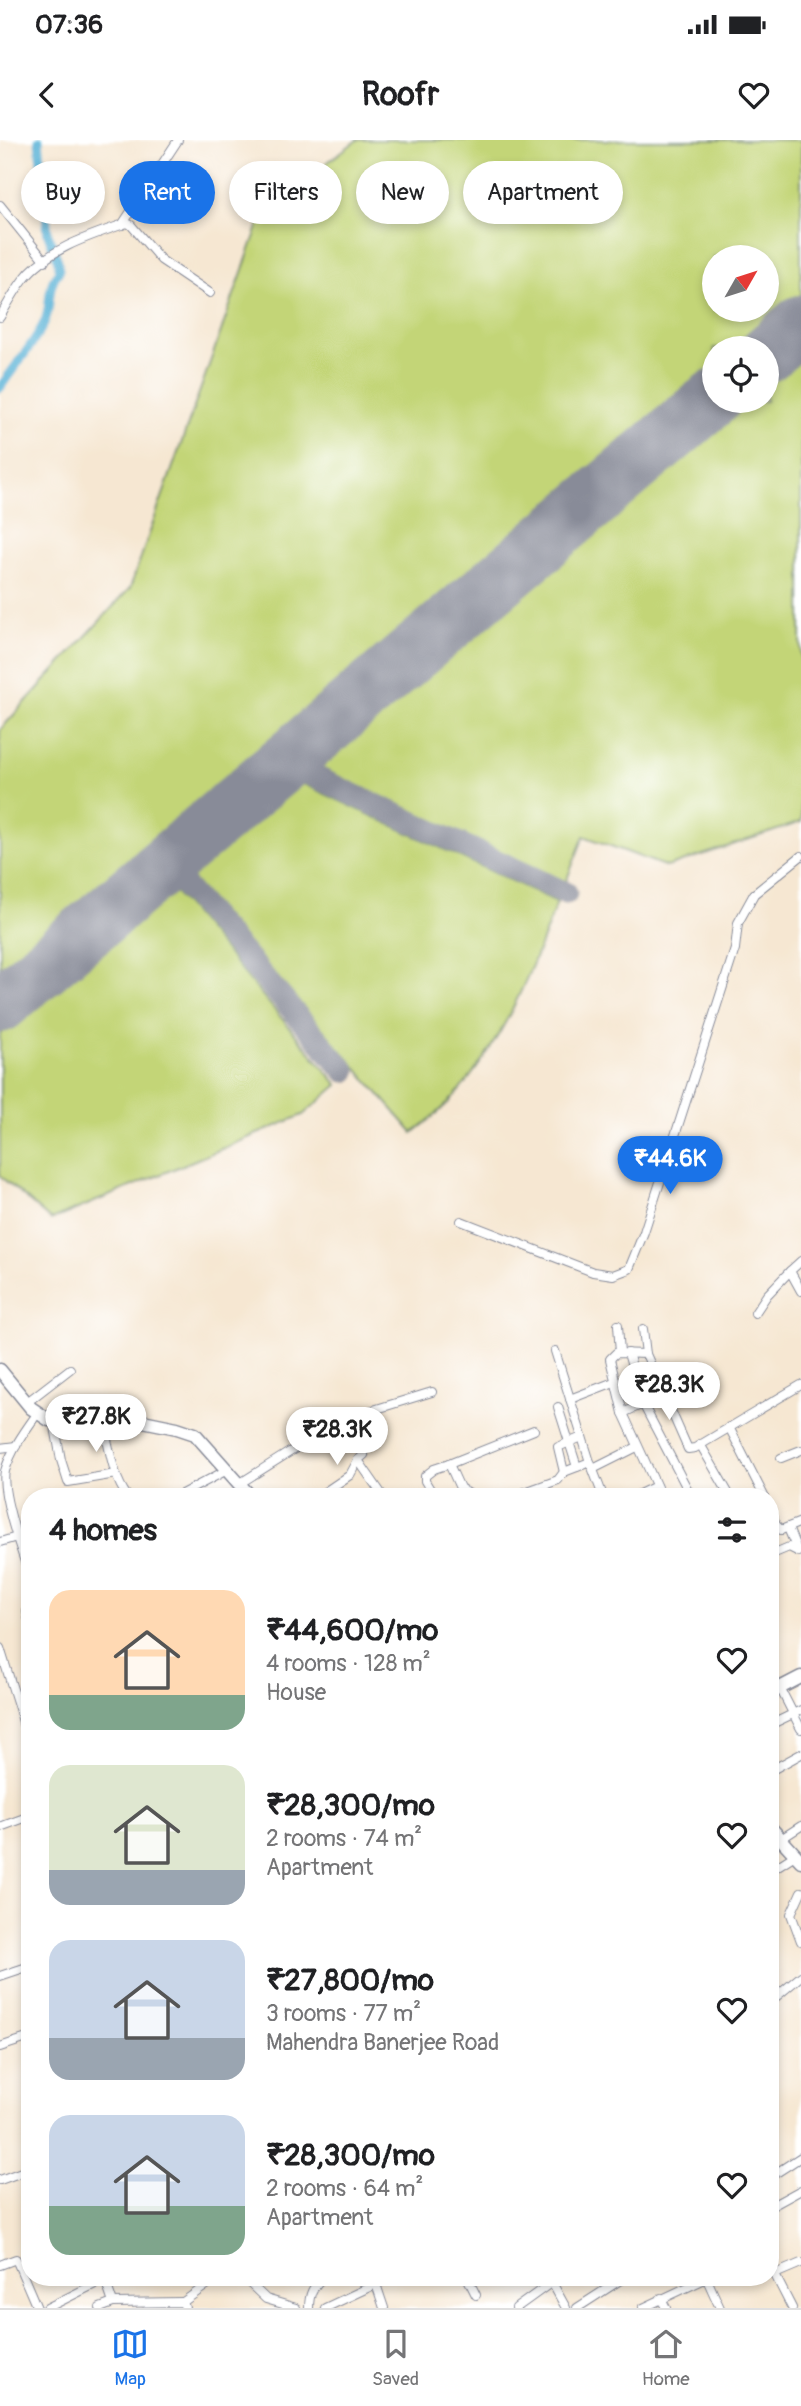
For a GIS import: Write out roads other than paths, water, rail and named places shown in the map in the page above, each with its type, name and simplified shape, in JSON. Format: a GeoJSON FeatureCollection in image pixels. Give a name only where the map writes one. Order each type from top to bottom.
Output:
{"type":"FeatureCollection","features":[{"type":"Feature","properties":{"kind":"street"},"geometry":{"type":"LineString","coordinates":[[121,225],[178,140]]}},
{"type":"Feature","properties":{"kind":"street"},"geometry":{"type":"LineString","coordinates":[[0,205],[49,258]]}},
{"type":"Feature","properties":{"kind":"street"},"geometry":{"type":"LineString","coordinates":[[0,317],[23,279],[49,258],[82,238],[121,225],[131,225],[161,260],[210,293]]}},
{"type":"Feature","properties":{"kind":"street"},"geometry":{"type":"LineString","coordinates":[[461,1221],[593,1272],[613,1275],[629,1269],[644,1232],[735,949],[738,923],[754,894],[801,856]]}},
{"type":"Feature","properties":{"kind":"street"},"geometry":{"type":"LineString","coordinates":[[755,1313],[766,1295],[801,1261]]}},
{"type":"Feature","properties":{"kind":"street"},"geometry":{"type":"LineString","coordinates":[[790,1270],[800,1287]]}},
{"type":"Feature","properties":{"kind":"street"},"geometry":{"type":"LineString","coordinates":[[618,1325],[624,1353],[643,1404],[687,1488]]}},
{"type":"Feature","properties":{"kind":"street"},"geometry":{"type":"LineString","coordinates":[[643,1329],[646,1354],[688,1449],[801,1385]]}},
{"type":"Feature","properties":{"kind":"street"},"geometry":{"type":"LineString","coordinates":[[555,1351],[600,1488]]}},
{"type":"Feature","properties":{"kind":"street"},"geometry":{"type":"LineString","coordinates":[[646,1354],[613,1354],[610,1359],[624,1413],[656,1486],[652,1488]]}},
{"type":"Feature","properties":{"kind":"street"},"geometry":{"type":"LineString","coordinates":[[26,1403],[70,1368]]}},
{"type":"Feature","properties":{"kind":"street"},"geometry":{"type":"LineString","coordinates":[[0,1370],[38,1415],[54,1422],[104,1427],[138,1420],[195,1434],[243,1488]]}},
{"type":"Feature","properties":{"kind":"street"},"geometry":{"type":"LineString","coordinates":[[570,1399],[614,1382]]}},
{"type":"Feature","properties":{"kind":"street"},"geometry":{"type":"LineString","coordinates":[[239,1484],[315,1436],[361,1414],[432,1392]]}},
{"type":"Feature","properties":{"kind":"street"},"geometry":{"type":"LineString","coordinates":[[624,1413],[663,1395]]}},
{"type":"Feature","properties":{"kind":"street"},"geometry":{"type":"LineString","coordinates":[[558,1407],[577,1467]]}},
{"type":"Feature","properties":{"kind":"street"},"geometry":{"type":"LineString","coordinates":[[21,1548],[5,1492],[4,1478],[16,1446],[38,1415]]}},
{"type":"Feature","properties":{"kind":"street"},"geometry":{"type":"LineString","coordinates":[[54,1422],[68,1482],[116,1474]]}},
{"type":"Feature","properties":{"kind":"street"},"geometry":{"type":"LineString","coordinates":[[331,1488],[350,1475],[364,1455],[344,1423]]}},
{"type":"Feature","properties":{"kind":"street"},"geometry":{"type":"LineString","coordinates":[[104,1427],[121,1488]]}},
{"type":"Feature","properties":{"kind":"street"},"geometry":{"type":"LineString","coordinates":[[729,1427],[760,1488]]}},
{"type":"Feature","properties":{"kind":"street"},"geometry":{"type":"LineString","coordinates":[[430,1488],[425,1480],[427,1474],[534,1430]]}},
{"type":"Feature","properties":{"kind":"street"},"geometry":{"type":"LineString","coordinates":[[564,1472],[558,1447],[582,1437]]}},
{"type":"Feature","properties":{"kind":"street"},"geometry":{"type":"LineString","coordinates":[[700,1444],[725,1488]]}},
{"type":"Feature","properties":{"kind":"street"},"geometry":{"type":"LineString","coordinates":[[0,1448],[16,1446]]}},
{"type":"Feature","properties":{"kind":"street"},"geometry":{"type":"LineString","coordinates":[[539,1488],[558,1480],[564,1472],[638,1447]]}},
{"type":"Feature","properties":{"kind":"street"},"geometry":{"type":"LineString","coordinates":[[781,1458],[801,1450]]}},
{"type":"Feature","properties":{"kind":"street"},"geometry":{"type":"LineString","coordinates":[[358,1460],[377,1488]]}},
{"type":"Feature","properties":{"kind":"street"},"geometry":{"type":"LineString","coordinates":[[449,1464],[460,1488]]}},
{"type":"Feature","properties":{"kind":"street"},"geometry":{"type":"LineString","coordinates":[[193,1488],[227,1470]]}},
{"type":"Feature","properties":{"kind":"street"},"geometry":{"type":"LineString","coordinates":[[779,1528],[788,1528],[801,1522]]}},
{"type":"Feature","properties":{"kind":"street"},"geometry":{"type":"LineString","coordinates":[[779,1552],[798,1547],[788,1528]]}},
{"type":"Feature","properties":{"kind":"street"},"geometry":{"type":"LineString","coordinates":[[0,1542],[17,1536]]}},
{"type":"Feature","properties":{"kind":"street"},"geometry":{"type":"LineString","coordinates":[[0,1648],[21,1715]]}},
{"type":"Feature","properties":{"kind":"street"},"geometry":{"type":"LineString","coordinates":[[779,1688],[801,1677]]}},
{"type":"Feature","properties":{"kind":"street"},"geometry":{"type":"LineString","coordinates":[[779,1694],[797,1712],[801,1730]]}},
{"type":"Feature","properties":{"kind":"street"},"geometry":{"type":"LineString","coordinates":[[779,1721],[797,1712]]}},
{"type":"Feature","properties":{"kind":"street"},"geometry":{"type":"LineString","coordinates":[[779,1766],[801,1754]]}},
{"type":"Feature","properties":{"kind":"street"},"geometry":{"type":"LineString","coordinates":[[0,1827],[21,1819]]}},
{"type":"Feature","properties":{"kind":"street"},"geometry":{"type":"LineString","coordinates":[[781,1839],[801,1826]]}},
{"type":"Feature","properties":{"kind":"street"},"geometry":{"type":"LineString","coordinates":[[779,1837],[798,1858],[779,1867]]}},
{"type":"Feature","properties":{"kind":"street"},"geometry":{"type":"LineString","coordinates":[[801,1892],[791,1914],[801,1941]]}},
{"type":"Feature","properties":{"kind":"street"},"geometry":{"type":"LineString","coordinates":[[0,1976],[21,1969]]}},
{"type":"Feature","properties":{"kind":"street"},"geometry":{"type":"LineString","coordinates":[[779,1994],[801,1976]]}},
{"type":"Feature","properties":{"kind":"street"},"geometry":{"type":"LineString","coordinates":[[0,2047],[21,2040]]}},
{"type":"Feature","properties":{"kind":"street"},"geometry":{"type":"LineString","coordinates":[[779,2171],[801,2157]]}},
{"type":"Feature","properties":{"kind":"street"},"geometry":{"type":"LineString","coordinates":[[0,2180],[21,2172]]}},
{"type":"Feature","properties":{"kind":"street"},"geometry":{"type":"LineString","coordinates":[[779,2202],[801,2190]]}},
{"type":"Feature","properties":{"kind":"street"},"geometry":{"type":"LineString","coordinates":[[0,2266],[16,2259],[21,2271]]}},
{"type":"Feature","properties":{"kind":"street"},"geometry":{"type":"LineString","coordinates":[[779,2268],[801,2263]]}},
{"type":"Feature","properties":{"kind":"street"},"geometry":{"type":"LineString","coordinates":[[779,2283],[792,2308]]}},
{"type":"Feature","properties":{"kind":"street"},"geometry":{"type":"LineString","coordinates":[[28,2286],[37,2308]]}},
{"type":"Feature","properties":{"kind":"street"},"geometry":{"type":"LineString","coordinates":[[47,2308],[90,2286]]}},
{"type":"Feature","properties":{"kind":"street"},"geometry":{"type":"LineString","coordinates":[[108,2286],[113,2303]]}},
{"type":"Feature","properties":{"kind":"street"},"geometry":{"type":"LineString","coordinates":[[100,2308],[113,2303],[184,2305],[207,2286]]}},
{"type":"Feature","properties":{"kind":"street"},"geometry":{"type":"LineString","coordinates":[[252,2286],[272,2306],[296,2308]]}},
{"type":"Feature","properties":{"kind":"street"},"geometry":{"type":"LineString","coordinates":[[309,2308],[309,2296],[314,2286]]}},
{"type":"Feature","properties":{"kind":"street"},"geometry":{"type":"LineString","coordinates":[[325,2308],[364,2286]]}},
{"type":"Feature","properties":{"kind":"street"},"geometry":{"type":"LineString","coordinates":[[376,2286],[384,2308]]}},
{"type":"Feature","properties":{"kind":"street"},"geometry":{"type":"LineString","coordinates":[[472,2286],[476,2295]]}},
{"type":"Feature","properties":{"kind":"street"},"geometry":{"type":"LineString","coordinates":[[516,2308],[544,2286]]}},
{"type":"Feature","properties":{"kind":"street"},"geometry":{"type":"LineString","coordinates":[[554,2286],[566,2308]]}},
{"type":"Feature","properties":{"kind":"street"},"geometry":{"type":"LineString","coordinates":[[577,2308],[611,2286]]}},
{"type":"Feature","properties":{"kind":"street"},"geometry":{"type":"LineString","coordinates":[[643,2308],[687,2286]]}},
{"type":"Feature","properties":{"kind":"street"},"geometry":{"type":"LineString","coordinates":[[710,2286],[720,2308]]}},
{"type":"Feature","properties":{"kind":"street"},"geometry":{"type":"LineString","coordinates":[[661,2298],[666,2308]]}},
{"type":"Feature","properties":{"kind":"waterway"},"geometry":{"type":"LineString","coordinates":[[0,388],[44,323],[50,290],[59,271],[48,234],[39,140]]}}]}
